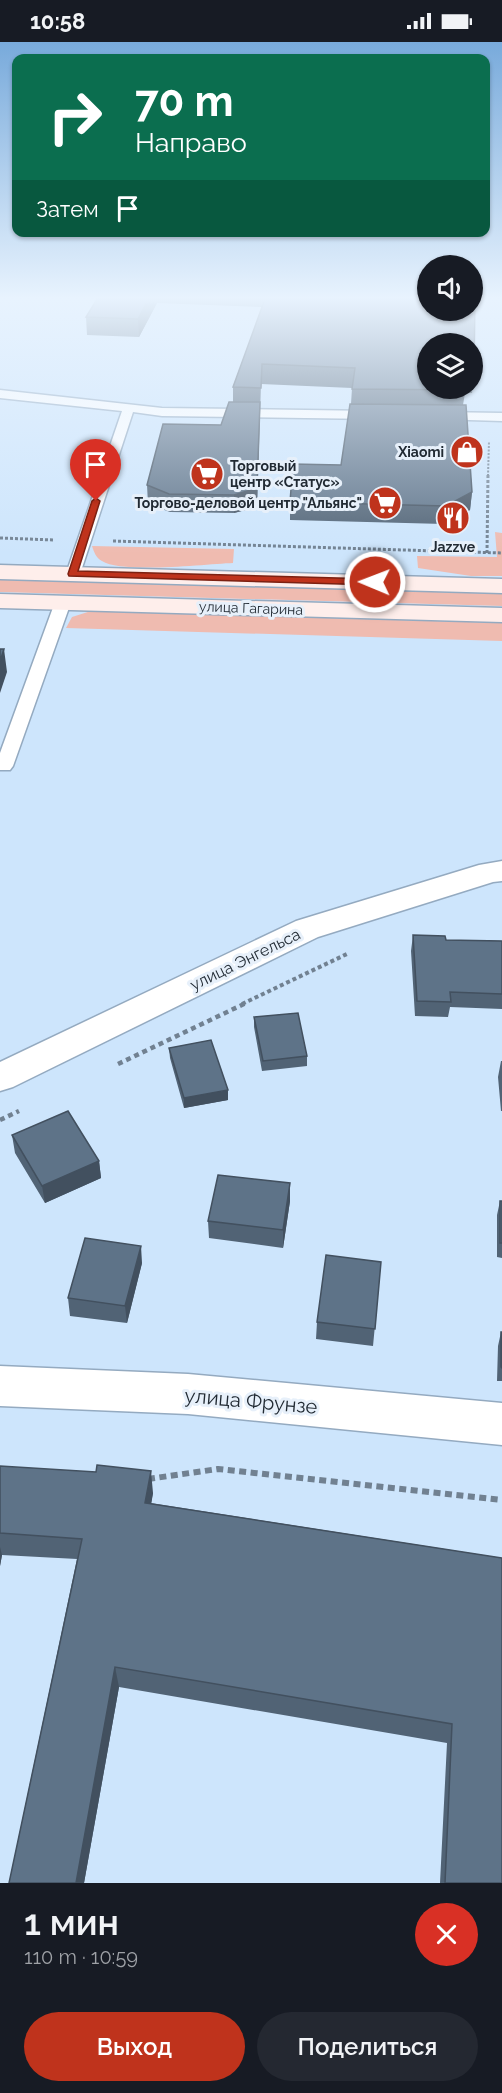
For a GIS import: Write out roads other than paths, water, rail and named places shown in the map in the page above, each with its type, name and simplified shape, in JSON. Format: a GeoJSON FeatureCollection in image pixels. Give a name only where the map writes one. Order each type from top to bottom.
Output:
{"type":"FeatureCollection","features":[{"type":"Feature","properties":{"kind":"main road","name":"улица Гагарина"},"geometry":{"type":"LineString","coordinates":[[0,572],[502,586]]}},
{"type":"Feature","properties":{"kind":"main road","name":"улица Гагарина"},"geometry":{"type":"LineString","coordinates":[[0,601],[502,615]]}},
{"type":"Feature","properties":{"kind":"street","name":"улица Энгельса"},"geometry":{"type":"LineString","coordinates":[[0,1078],[307,929],[490,872],[502,871]]}},
{"type":"Feature","properties":{"kind":"street","name":"улица Фрунзе"},"geometry":{"type":"LineString","coordinates":[[0,1386],[188,1394],[502,1424]]}},
{"type":"Feature","properties":{"kind":"lane"},"geometry":{"type":"LineString","coordinates":[[0,394],[128,410],[384,416]]}},
{"type":"Feature","properties":{"kind":"lane"},"geometry":{"type":"LineString","coordinates":[[73,574],[82,541],[128,410]]}},
{"type":"Feature","properties":{"kind":"lane"},"geometry":{"type":"LineString","coordinates":[[431,416],[496,417]]}},
{"type":"Feature","properties":{"kind":"lane"},"geometry":{"type":"LineString","coordinates":[[4,766],[63,602]]}},
{"type":"Feature","properties":{"kind":"place","name":"Xiaomi"},"geometry":{"type":"Point","coordinates":[467,452]}},
{"type":"Feature","properties":{"kind":"place","name":"Торговый центр «Статус»"},"geometry":{"type":"Point","coordinates":[207,474]}},
{"type":"Feature","properties":{"kind":"place","name":"Торгово-деловой центр \"Альянс\""},"geometry":{"type":"Point","coordinates":[385,503]}},
{"type":"Feature","properties":{"kind":"place","name":"Jazzve"},"geometry":{"type":"Point","coordinates":[453,518]}}]}
